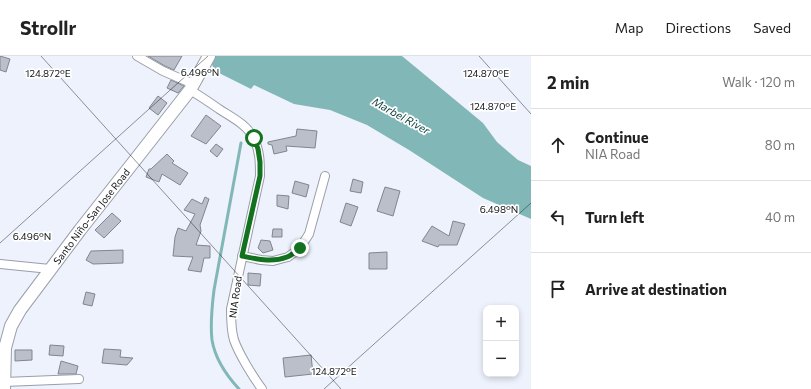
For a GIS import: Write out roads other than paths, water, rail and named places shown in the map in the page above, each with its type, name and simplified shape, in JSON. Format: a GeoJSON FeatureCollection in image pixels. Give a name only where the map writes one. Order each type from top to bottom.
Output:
{"type":"FeatureCollection","features":[{"type":"Feature","properties":{"kind":"main road","name":"Santo Niño-San Jose Road"},"geometry":{"type":"LineString","coordinates":[[4,385],[5,348],[11,326],[20,310],[80,230],[192,87],[209,56]]}},
{"type":"Feature","properties":{"kind":"street","name":"NIA Road"},"geometry":{"type":"LineString","coordinates":[[137,56],[192,87],[239,122],[254,138],[258,149],[260,176],[231,309],[231,323],[234,339],[241,356],[262,389]]}},
{"type":"Feature","properties":{"kind":"street"},"geometry":{"type":"LineString","coordinates":[[242,256],[273,261],[288,257],[300,248],[309,234],[325,176]]}},
{"type":"Feature","properties":{"kind":"street"},"geometry":{"type":"LineString","coordinates":[[0,264],[50,269]]}},
{"type":"Feature","properties":{"kind":"street"},"geometry":{"type":"LineString","coordinates":[[4,385],[79,379]]}},
{"type":"Feature","properties":{"kind":"water","name":"Marbel River"},"geometry":{"type":"Polygon","coordinates":[[[204,56],[402,56],[483,123],[497,142],[518,160],[531,166],[531,219],[483,198],[409,150],[367,125],[330,110],[294,104],[254,85],[251,89],[219,73],[213,67],[211,62],[204,56]]]}},
{"type":"Feature","properties":{"kind":"waterway"},"geometry":{"type":"LineString","coordinates":[[239,389],[226,373],[216,353],[211,334],[211,321],[214,290],[241,143]]}}]}
